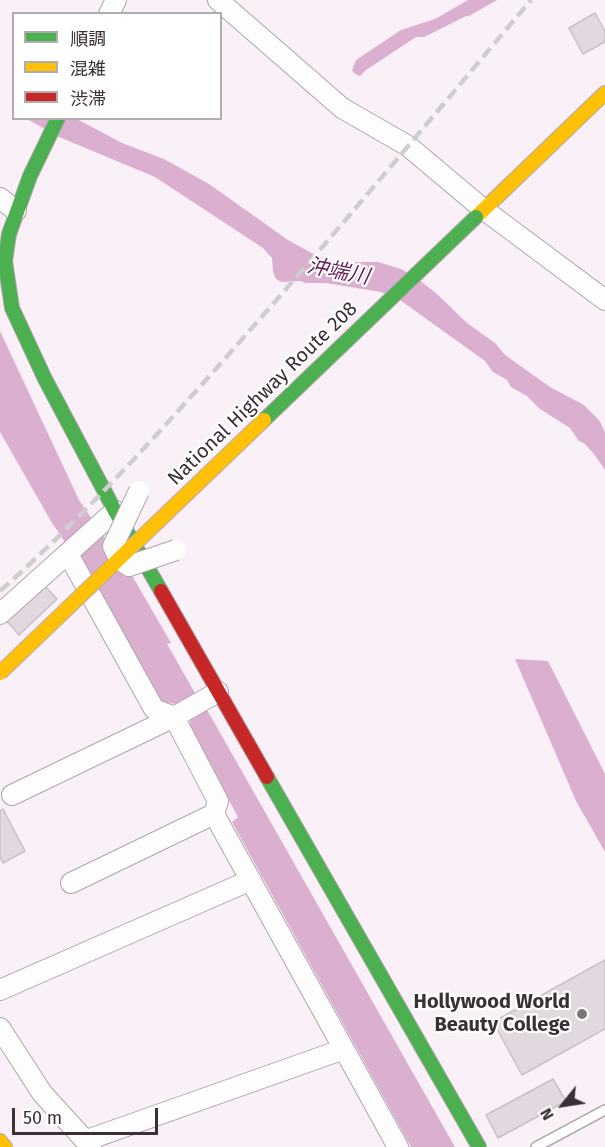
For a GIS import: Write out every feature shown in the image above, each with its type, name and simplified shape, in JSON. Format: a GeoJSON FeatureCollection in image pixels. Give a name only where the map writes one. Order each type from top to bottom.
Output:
{"type":"FeatureCollection","features":[{"type":"Feature","properties":{"kind":"main road","name":"National Highway Route 208"},"geometry":{"type":"LineString","coordinates":[[0,673],[605,93]]}},
{"type":"Feature","properties":{"kind":"main road"},"geometry":{"type":"LineString","coordinates":[[57,120],[30,176],[9,234],[5,261],[12,308],[109,516],[218,692],[479,1147]]}},
{"type":"Feature","properties":{"kind":"main road"},"geometry":{"type":"LineString","coordinates":[[0,1141],[4,1147]]}},
{"type":"Feature","properties":{"kind":"street"},"geometry":{"type":"LineString","coordinates":[[219,0],[342,108],[408,146],[479,213],[605,300]]}},
{"type":"Feature","properties":{"kind":"street"},"geometry":{"type":"LineString","coordinates":[[0,198],[16,211]]}},
{"type":"Feature","properties":{"kind":"street"},"geometry":{"type":"LineString","coordinates":[[140,491],[113,546],[118,559],[129,566],[176,550]]}},
{"type":"Feature","properties":{"kind":"street"},"geometry":{"type":"LineString","coordinates":[[0,614],[109,516]]}},
{"type":"Feature","properties":{"kind":"street"},"geometry":{"type":"LineString","coordinates":[[68,554],[154,709],[174,717],[218,801],[214,814],[398,1147]]}},
{"type":"Feature","properties":{"kind":"street"},"geometry":{"type":"LineString","coordinates":[[12,795],[174,717],[218,692]]}},
{"type":"Feature","properties":{"kind":"street"},"geometry":{"type":"LineString","coordinates":[[71,883],[214,814]]}},
{"type":"Feature","properties":{"kind":"street"},"geometry":{"type":"LineString","coordinates":[[0,990],[251,880]]}},
{"type":"Feature","properties":{"kind":"street"},"geometry":{"type":"LineString","coordinates":[[0,1028],[42,1093],[89,1144],[344,1048]]}},
{"type":"Feature","properties":{"kind":"lane"},"geometry":{"type":"LineString","coordinates":[[536,1147],[605,1110]]}},
{"type":"Feature","properties":{"kind":"water"},"geometry":{"type":"Polygon","coordinates":[[[468,0],[497,0],[424,37],[416,37],[360,76],[352,70],[356,60],[401,30],[435,19],[468,0]]]}},
{"type":"Feature","properties":{"kind":"water","name":"沖端川"},"geometry":{"type":"Polygon","coordinates":[[[29,120],[79,120],[122,143],[164,159],[209,184],[288,240],[319,257],[336,262],[378,262],[401,269],[418,279],[467,323],[495,343],[505,355],[550,387],[584,405],[599,420],[605,432],[605,470],[570,428],[540,409],[527,396],[511,387],[507,380],[493,372],[485,361],[400,300],[381,292],[326,283],[281,282],[276,279],[273,272],[272,258],[263,248],[155,177],[59,137],[29,120]]]}},
{"type":"Feature","properties":{"kind":"water"},"geometry":{"type":"Polygon","coordinates":[[[0,331],[79,500],[106,540],[83,563],[52,523],[0,432],[0,331]]]}},
{"type":"Feature","properties":{"kind":"water"},"geometry":{"type":"Polygon","coordinates":[[[130,572],[171,643],[167,644],[195,693],[177,704],[162,702],[103,600],[130,572]]]}},
{"type":"Feature","properties":{"kind":"water"},"geometry":{"type":"Polygon","coordinates":[[[515,659],[548,661],[605,774],[605,852],[576,801],[515,659]]]}},
{"type":"Feature","properties":{"kind":"water"},"geometry":{"type":"Polygon","coordinates":[[[206,708],[455,1147],[411,1147],[232,822],[238,817],[189,726],[191,718],[206,708]]]}},
{"type":"Feature","properties":{"kind":"building"},"geometry":{"type":"Polygon","coordinates":[[[595,13],[605,31],[605,42],[583,54],[569,28],[595,13]]]}},
{"type":"Feature","properties":{"kind":"building"},"geometry":{"type":"Polygon","coordinates":[[[43,584],[57,599],[19,635],[5,619],[43,584]]]}},
{"type":"Feature","properties":{"kind":"building"},"geometry":{"type":"Polygon","coordinates":[[[3,809],[25,851],[3,863],[0,857],[0,811],[3,809]]]}},
{"type":"Feature","properties":{"kind":"building"},"geometry":{"type":"Polygon","coordinates":[[[605,960],[605,1029],[522,1075],[493,1022],[605,960]]]}},
{"type":"Feature","properties":{"kind":"building"},"geometry":{"type":"Polygon","coordinates":[[[553,1079],[566,1101],[498,1138],[486,1115],[553,1079]]]}},
{"type":"Feature","properties":{"kind":"waterway"},"geometry":{"type":"LineString","coordinates":[[67,514],[140,628]]}},
{"type":"Feature","properties":{"kind":"railway"},"geometry":{"type":"LineString","coordinates":[[0,591],[86,509],[195,393],[339,228],[531,0]]}},
{"type":"Feature","properties":{"kind":"traffic: fast"},"geometry":{"type":"LineString","coordinates":[[57,120],[30,176],[9,234],[5,261],[12,308],[45,379],[115,511],[161,591]]}},
{"type":"Feature","properties":{"kind":"traffic: fast"},"geometry":{"type":"LineString","coordinates":[[264,420],[476,217]]}},
{"type":"Feature","properties":{"kind":"traffic: fast"},"geometry":{"type":"LineString","coordinates":[[267,777],[479,1147]]}},
{"type":"Feature","properties":{"kind":"traffic: slow"},"geometry":{"type":"LineString","coordinates":[[476,217],[605,93]]}},
{"type":"Feature","properties":{"kind":"traffic: slow"},"geometry":{"type":"LineString","coordinates":[[0,673],[264,420]]}},
{"type":"Feature","properties":{"kind":"traffic: slow"},"geometry":{"type":"LineString","coordinates":[[0,1141],[5,1147]]}},
{"type":"Feature","properties":{"kind":"traffic: jam"},"geometry":{"type":"LineString","coordinates":[[161,591],[267,777]]}},
{"type":"Feature","properties":{"kind":"place","name":"Hollywood World Beauty College"},"geometry":{"type":"Point","coordinates":[582,1014]}}]}
